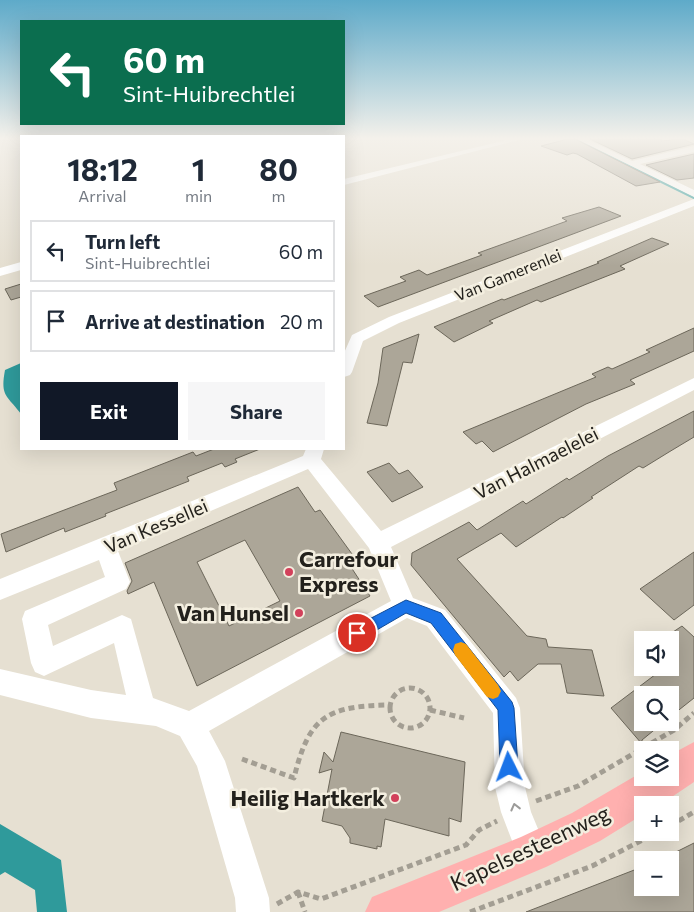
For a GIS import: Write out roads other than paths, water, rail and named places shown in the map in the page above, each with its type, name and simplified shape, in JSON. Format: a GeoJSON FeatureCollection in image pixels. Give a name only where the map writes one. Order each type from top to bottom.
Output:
{"type":"FeatureCollection","features":[{"type":"Feature","properties":{"kind":"main road","name":"Kapelsesteenweg"},"geometry":{"type":"LineString","coordinates":[[679,771],[694,760]]}},
{"type":"Feature","properties":{"kind":"main road","name":"Kapelsesteenweg"},"geometry":{"type":"LineString","coordinates":[[387,912],[532,853],[586,827],[655,786]]}},
{"type":"Feature","properties":{"kind":"street"},"geometry":{"type":"LineString","coordinates":[[670,182],[694,194]]}},
{"type":"Feature","properties":{"kind":"street","name":"Van Gamerenlei"},"geometry":{"type":"LineString","coordinates":[[345,369],[356,338],[394,320],[694,202]]}},
{"type":"Feature","properties":{"kind":"street"},"geometry":{"type":"LineString","coordinates":[[0,272],[20,266]]}},
{"type":"Feature","properties":{"kind":"street","name":"Van Halmaelelei"},"geometry":{"type":"LineString","coordinates":[[378,543],[694,383]]}},
{"type":"Feature","properties":{"kind":"street"},"geometry":{"type":"LineString","coordinates":[[313,454],[378,543],[406,606],[436,618],[506,708],[510,786],[516,812],[532,853]]}},
{"type":"Feature","properties":{"kind":"street","name":"Van Kessellei"},"geometry":{"type":"LineString","coordinates":[[0,590],[106,547],[313,454]]}},
{"type":"Feature","properties":{"kind":"street"},"geometry":{"type":"LineString","coordinates":[[106,547],[118,582],[34,619],[44,663],[122,627],[139,691],[141,710]]}},
{"type":"Feature","properties":{"kind":"street"},"geometry":{"type":"LineString","coordinates":[[190,726],[406,606]]}},
{"type":"Feature","properties":{"kind":"street"},"geometry":{"type":"LineString","coordinates":[[0,682],[91,704],[156,712],[190,726],[210,762],[252,898],[263,909]]}},
{"type":"Feature","properties":{"kind":"water"},"geometry":{"type":"Polygon","coordinates":[[[20,363],[20,413],[4,391],[5,370],[20,363]]]}},
{"type":"Feature","properties":{"kind":"water"},"geometry":{"type":"Polygon","coordinates":[[[0,824],[61,860],[67,912],[37,912],[35,890],[5,872],[0,875],[0,824]]]}},
{"type":"Feature","properties":{"kind":"waterway"},"geometry":{"type":"LineString","coordinates":[[661,182],[694,198]]}},
{"type":"Feature","properties":{"kind":"place","name":"Carrefour Express"},"geometry":{"type":"Point","coordinates":[289,572]}},
{"type":"Feature","properties":{"kind":"place","name":"Van Hunsel"},"geometry":{"type":"Point","coordinates":[299,613]}},
{"type":"Feature","properties":{"kind":"place","name":"Heilig Hartkerk"},"geometry":{"type":"Point","coordinates":[395,798]}}]}
